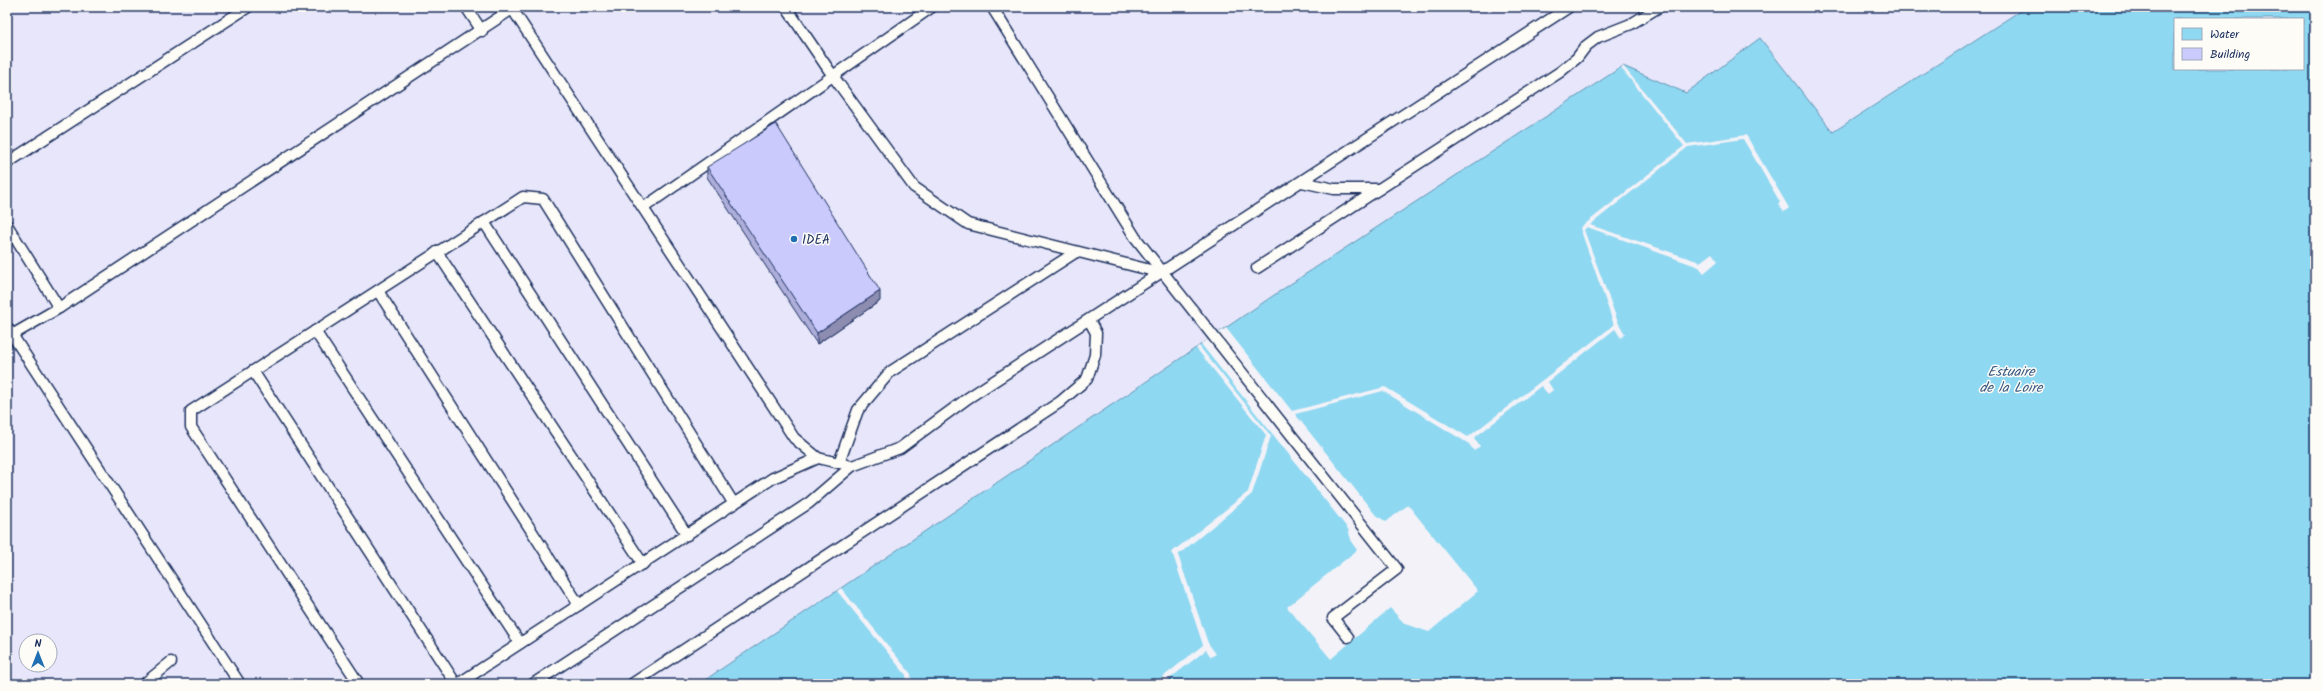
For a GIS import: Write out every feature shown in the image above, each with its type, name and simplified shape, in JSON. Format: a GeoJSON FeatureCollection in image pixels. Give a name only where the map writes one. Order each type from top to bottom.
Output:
{"type":"FeatureCollection","features":[{"type":"Feature","properties":{"kind":"lane"},"geometry":{"type":"LineString","coordinates":[[7,163],[248,7]]}},
{"type":"Feature","properties":{"kind":"lane"},"geometry":{"type":"LineString","coordinates":[[466,7],[482,31]]}},
{"type":"Feature","properties":{"kind":"lane"},"geometry":{"type":"LineString","coordinates":[[786,7],[833,76],[914,187],[968,224],[1162,273]]}},
{"type":"Feature","properties":{"kind":"lane"},"geometry":{"type":"LineString","coordinates":[[643,208],[932,7]]}},
{"type":"Feature","properties":{"kind":"lane"},"geometry":{"type":"LineString","coordinates":[[992,7],[1135,237],[1397,569],[1333,618],[1348,637]]}},
{"type":"Feature","properties":{"kind":"lane"},"geometry":{"type":"LineString","coordinates":[[533,684],[809,503],[852,466],[900,448],[968,398],[1569,7]]}},
{"type":"Feature","properties":{"kind":"lane"},"geometry":{"type":"LineString","coordinates":[[1257,268],[1560,72],[1577,58],[1586,46],[1598,37],[1631,24],[1659,7]]}},
{"type":"Feature","properties":{"kind":"lane"},"geometry":{"type":"LineString","coordinates":[[240,684],[10,331],[59,308],[482,31],[511,8],[794,438],[818,458],[852,466]]}},
{"type":"Feature","properties":{"kind":"lane"},"geometry":{"type":"LineString","coordinates":[[1302,182],[1334,189],[1379,189]]}},
{"type":"Feature","properties":{"kind":"lane"},"geometry":{"type":"LineString","coordinates":[[359,684],[191,427],[191,412],[523,197],[543,199],[734,504]]}},
{"type":"Feature","properties":{"kind":"lane"},"geometry":{"type":"LineString","coordinates":[[484,222],[687,535]]}},
{"type":"Feature","properties":{"kind":"lane"},"geometry":{"type":"LineString","coordinates":[[7,224],[59,308]]}},
{"type":"Feature","properties":{"kind":"lane"},"geometry":{"type":"LineString","coordinates":[[437,252],[643,564]]}},
{"type":"Feature","properties":{"kind":"lane"},"geometry":{"type":"LineString","coordinates":[[839,463],[858,410],[890,372],[1076,252]]}},
{"type":"Feature","properties":{"kind":"lane"},"geometry":{"type":"LineString","coordinates":[[378,291],[579,605]]}},
{"type":"Feature","properties":{"kind":"lane"},"geometry":{"type":"LineString","coordinates":[[632,684],[1060,402],[1087,379],[1095,354],[1096,333],[1089,320]]}},
{"type":"Feature","properties":{"kind":"lane"},"geometry":{"type":"LineString","coordinates":[[315,331],[520,644]]}},
{"type":"Feature","properties":{"kind":"lane"},"geometry":{"type":"LineString","coordinates":[[253,371],[457,684],[773,478],[818,458]]}},
{"type":"Feature","properties":{"kind":"lane"},"geometry":{"type":"LineString","coordinates":[[144,684],[171,662]]}},
{"type":"Feature","properties":{"kind":"shaded area"},"geometry":{"type":"Polygon","coordinates":[[[7,7],[2026,7],[1832,132],[1760,38],[1686,93],[1623,67],[1292,283],[699,684],[7,684],[7,7]]]}},
{"type":"Feature","properties":{"kind":"water","name":"Estuaire de la Loire"},"geometry":{"type":"Polygon","coordinates":[[[2026,7],[2315,7],[2315,684],[699,684],[1292,283],[1623,66],[1686,93],[1760,38],[1833,132],[2026,7]]]}},
{"type":"Feature","properties":{"kind":"pier"},"geometry":{"type":"Polygon","coordinates":[[[1623,66],[1687,144],[1746,135],[1789,208],[1784,212],[1778,204],[1780,202],[1743,139],[1688,147],[1590,225],[1700,262],[1712,253],[1718,261],[1704,273],[1699,267],[1587,227],[1584,230],[1618,322],[1625,334],[1621,338],[1615,329],[1548,382],[1553,390],[1548,394],[1541,386],[1474,438],[1480,446],[1474,451],[1469,444],[1383,391],[1295,414],[1374,513],[1386,522],[1408,505],[1478,591],[1429,632],[1405,624],[1390,608],[1331,659],[1287,607],[1357,550],[1352,543],[1348,529],[1201,344],[1226,328],[1292,411],[1385,387],[1468,437],[1614,325],[1580,228],[1684,146],[1621,68],[1623,66]]]}},
{"type":"Feature","properties":{"kind":"pier"},"geometry":{"type":"Polygon","coordinates":[[[1199,346],[1271,436],[1252,494],[1178,555],[1208,643],[1216,654],[1211,657],[1206,650],[1163,684],[1154,684],[1203,645],[1172,552],[1248,492],[1266,435],[1196,348],[1199,346]]]}},
{"type":"Feature","properties":{"kind":"pier"},"geometry":{"type":"Polygon","coordinates":[[[841,588],[911,674],[912,684],[907,684],[906,675],[837,591],[841,588]]]}},
{"type":"Feature","properties":{"kind":"building","name":"IDEA"},"geometry":{"type":"Polygon","coordinates":[[[776,124],[880,291],[817,333],[707,167],[776,124]]]}},
{"type":"Feature","properties":{"kind":"place","name":"IDEA"},"geometry":{"type":"Point","coordinates":[794,239]}}]}
